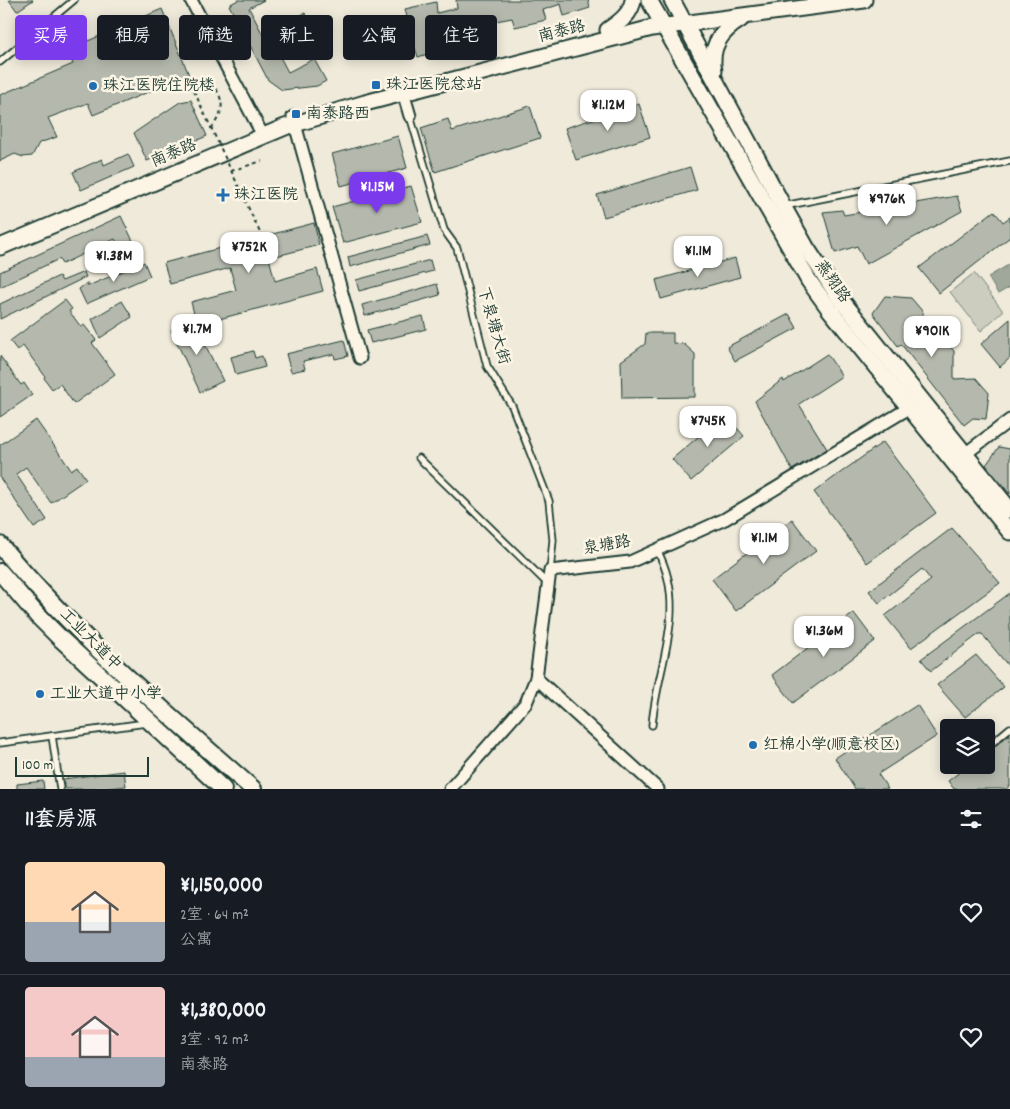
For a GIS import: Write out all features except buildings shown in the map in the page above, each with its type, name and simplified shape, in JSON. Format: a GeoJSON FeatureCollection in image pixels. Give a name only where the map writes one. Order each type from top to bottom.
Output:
{"type":"FeatureCollection","features":[{"type":"Feature","properties":{"kind":"main road"},"geometry":{"type":"LineString","coordinates":[[608,30],[619,23],[626,15],[632,7],[634,0]]}},
{"type":"Feature","properties":{"kind":"main road","name":"燕翔路"},"geometry":{"type":"LineString","coordinates":[[650,0],[809,281],[830,310],[1010,532]]}},
{"type":"Feature","properties":{"kind":"main road","name":"燕翔路"},"geometry":{"type":"LineString","coordinates":[[672,0],[783,206],[806,247],[838,296],[1010,510]]}},
{"type":"Feature","properties":{"kind":"main road","name":"南泰路"},"geometry":{"type":"LineString","coordinates":[[0,247],[294,121],[450,70],[608,30],[797,0]]}},
{"type":"Feature","properties":{"kind":"main road","name":"南泰路"},"geometry":{"type":"LineString","coordinates":[[682,19],[744,16],[864,0]]}},
{"type":"Feature","properties":{"kind":"main road"},"geometry":{"type":"LineString","coordinates":[[716,80],[712,56],[715,46],[724,30],[744,16]]}},
{"type":"Feature","properties":{"kind":"main road","name":"南泰路"},"geometry":{"type":"LineString","coordinates":[[0,240],[260,130],[661,22]]}},
{"type":"Feature","properties":{"kind":"main road","name":"工业大道中"},"geometry":{"type":"LineString","coordinates":[[0,544],[47,597],[112,662],[253,789]]}},
{"type":"Feature","properties":{"kind":"main road"},"geometry":{"type":"LineString","coordinates":[[1,576],[62,640],[224,789]]}},
{"type":"Feature","properties":{"kind":"street"},"geometry":{"type":"LineString","coordinates":[[191,0],[260,130]]}},
{"type":"Feature","properties":{"kind":"street"},"geometry":{"type":"LineString","coordinates":[[688,67],[704,58]]}},
{"type":"Feature","properties":{"kind":"street"},"geometry":{"type":"LineString","coordinates":[[403,92],[410,116]]}},
{"type":"Feature","properties":{"kind":"street"},"geometry":{"type":"LineString","coordinates":[[294,121],[360,358]]}},
{"type":"Feature","properties":{"kind":"street","name":"泉塘路"},"geometry":{"type":"LineString","coordinates":[[550,571],[630,562],[657,550],[725,519],[909,408]]}},
{"type":"Feature","properties":{"kind":"street"},"geometry":{"type":"LineString","coordinates":[[965,454],[1010,420]]}},
{"type":"Feature","properties":{"kind":"street"},"geometry":{"type":"LineString","coordinates":[[450,789],[526,704],[536,678],[550,571]]}},
{"type":"Feature","properties":{"kind":"street"},"geometry":{"type":"LineString","coordinates":[[536,678],[658,789]]}},
{"type":"Feature","properties":{"kind":"lane"},"geometry":{"type":"LineString","coordinates":[[0,62],[74,0]]}},
{"type":"Feature","properties":{"kind":"lane","name":"下泉塘大街"},"geometry":{"type":"LineString","coordinates":[[410,116],[444,230],[457,248],[487,366],[512,406],[548,500],[552,540],[550,571]]}},
{"type":"Feature","properties":{"kind":"lane"},"geometry":{"type":"LineString","coordinates":[[783,206],[1010,161]]}},
{"type":"Feature","properties":{"kind":"lane"},"geometry":{"type":"LineString","coordinates":[[419,458],[548,584]]}},
{"type":"Feature","properties":{"kind":"lane"},"geometry":{"type":"LineString","coordinates":[[652,725],[672,614],[668,574],[657,550]]}},
{"type":"Feature","properties":{"kind":"lane"},"geometry":{"type":"LineString","coordinates":[[0,743],[150,722]]}},
{"type":"Feature","properties":{"kind":"lane"},"geometry":{"type":"LineString","coordinates":[[995,740],[1010,728]]}},
{"type":"Feature","properties":{"kind":"lane"},"geometry":{"type":"LineString","coordinates":[[52,736],[60,789]]}},
{"type":"Feature","properties":{"kind":"path"},"geometry":{"type":"LineString","coordinates":[[187,76],[262,237]]}},
{"type":"Feature","properties":{"kind":"path"},"geometry":{"type":"LineString","coordinates":[[211,129],[221,114],[221,99],[212,81]]}},
{"type":"Feature","properties":{"kind":"path"},"geometry":{"type":"LineString","coordinates":[[231,170],[262,161]]}},
{"type":"Feature","properties":{"kind":"shaded area"},"geometry":{"type":"Polygon","coordinates":[[[1010,264],[1010,287],[998,294],[988,277],[1010,264]]]}},
{"type":"Feature","properties":{"kind":"shaded area"},"geometry":{"type":"Polygon","coordinates":[[[974,273],[1003,311],[981,331],[950,292],[974,273]]]}},
{"type":"Feature","properties":{"kind":"place","name":"珠江医院总站"},"geometry":{"type":"Point","coordinates":[376,85]}},
{"type":"Feature","properties":{"kind":"place","name":"珠江医院住院楼"},"geometry":{"type":"Point","coordinates":[93,86]}},
{"type":"Feature","properties":{"kind":"place","name":"南泰路西"},"geometry":{"type":"Point","coordinates":[296,114]}},
{"type":"Feature","properties":{"kind":"place","name":"珠江医院"},"geometry":{"type":"Point","coordinates":[223,195]}},
{"type":"Feature","properties":{"kind":"place","name":"工业大道中小学"},"geometry":{"type":"Point","coordinates":[40,694]}},
{"type":"Feature","properties":{"kind":"place","name":"红棉小学(顺意校区)"},"geometry":{"type":"Point","coordinates":[753,745]}}]}
